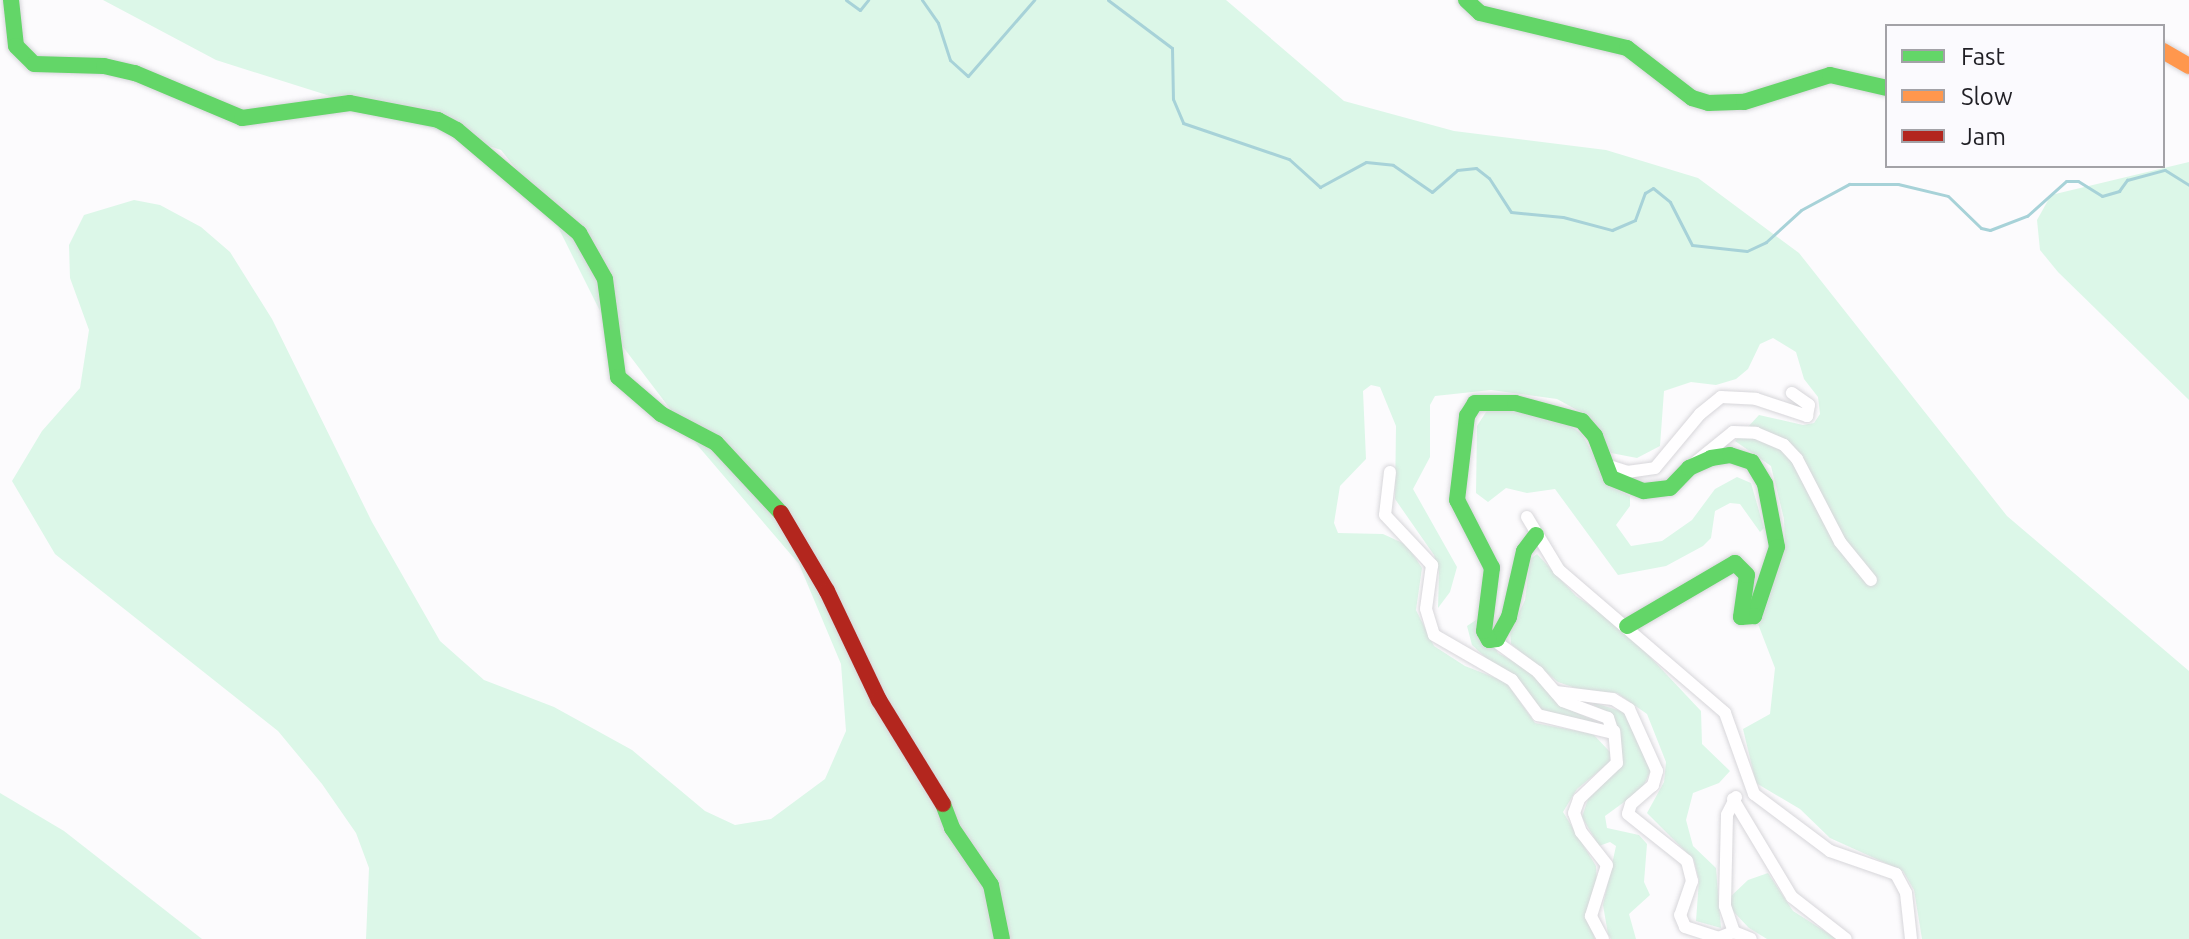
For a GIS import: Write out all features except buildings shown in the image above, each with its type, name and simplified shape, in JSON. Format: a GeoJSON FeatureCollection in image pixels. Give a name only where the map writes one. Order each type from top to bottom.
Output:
{"type":"FeatureCollection","features":[{"type":"Feature","properties":{"kind":"street"},"geometry":{"type":"LineString","coordinates":[[11,0],[16,46],[34,64],[104,66],[135,73],[242,118],[357,103],[438,120],[457,130],[579,233],[605,279],[618,377],[667,418],[716,443],[776,505],[827,591],[879,700],[938,790],[952,828],[991,885],[1002,920],[1002,939]]}},
{"type":"Feature","properties":{"kind":"street"},"geometry":{"type":"LineString","coordinates":[[1466,0],[1480,13],[1627,48],[1692,98],[1708,103],[1744,102],[1830,75],[1885,88]]}},
{"type":"Feature","properties":{"kind":"street"},"geometry":{"type":"LineString","coordinates":[[2165,52],[2189,66]]}},
{"type":"Feature","properties":{"kind":"street"},"geometry":{"type":"LineString","coordinates":[[1606,465],[1627,472],[1655,468],[1700,414],[1721,397],[1756,399],[1807,416],[1809,405],[1792,393]]}},
{"type":"Feature","properties":{"kind":"street"},"geometry":{"type":"LineString","coordinates":[[1603,939],[1591,916],[1607,865],[1581,832],[1574,813],[1579,799],[1617,763],[1614,731],[1608,718],[1563,701],[1538,672],[1484,631],[1493,589],[1492,568],[1458,503],[1470,408],[1483,401],[1515,403],[1577,419],[1592,430],[1617,483],[1656,492],[1674,486],[1717,440],[1733,432],[1756,433],[1784,445],[1797,459],[1840,542],[1871,580]]}},
{"type":"Feature","properties":{"kind":"street"},"geometry":{"type":"LineString","coordinates":[[1627,626],[1735,563],[1743,566],[1747,575],[1741,617],[1749,619],[1756,614],[1777,547],[1760,472],[1747,459],[1730,455],[1689,468]]}},
{"type":"Feature","properties":{"kind":"street"},"geometry":{"type":"LineString","coordinates":[[1390,472],[1385,515],[1432,565],[1426,609],[1432,631],[1512,680],[1538,715],[1587,724],[1607,735],[1614,731]]}},
{"type":"Feature","properties":{"kind":"street"},"geometry":{"type":"LineString","coordinates":[[1527,517],[1559,570],[1595,605],[1627,626],[1725,713],[1750,791],[1830,851],[1896,874],[1906,893],[1911,939]]}},
{"type":"Feature","properties":{"kind":"street"},"geometry":{"type":"LineString","coordinates":[[1495,641],[1516,600],[1524,551],[1536,535]]}},
{"type":"Feature","properties":{"kind":"street"},"geometry":{"type":"LineString","coordinates":[[1553,691],[1613,699],[1629,709],[1657,771],[1653,785],[1631,804],[1628,814],[1687,861],[1692,881],[1680,915],[1682,924],[1718,938],[1734,932],[1751,939]]}},
{"type":"Feature","properties":{"kind":"street"},"geometry":{"type":"LineString","coordinates":[[1734,932],[1725,906],[1727,815],[1733,799],[1750,791]]}},
{"type":"Feature","properties":{"kind":"street"},"geometry":{"type":"LineString","coordinates":[[1733,799],[1792,897],[1846,939]]}},
{"type":"Feature","properties":{"kind":"green space"},"geometry":{"type":"Polygon","coordinates":[[[103,0],[1226,0],[1344,101],[1454,131],[1606,150],[1698,178],[1799,253],[2007,516],[2189,671],[2189,939],[1922,939],[1914,890],[1903,871],[1830,838],[1800,809],[1756,783],[1743,729],[1770,714],[1775,668],[1758,624],[1785,548],[1784,519],[1771,466],[1735,441],[1759,415],[1803,425],[1814,423],[1820,414],[1818,397],[1804,379],[1796,352],[1773,338],[1760,344],[1748,369],[1736,379],[1716,385],[1691,382],[1664,391],[1660,446],[1637,458],[1611,453],[1588,416],[1557,399],[1491,390],[1435,396],[1430,405],[1430,457],[1413,489],[1457,567],[1450,592],[1438,608],[1439,572],[1434,555],[1395,499],[1396,426],[1380,387],[1371,385],[1363,391],[1366,459],[1340,486],[1334,523],[1338,533],[1383,534],[1407,545],[1422,568],[1416,610],[1434,646],[1465,666],[1506,682],[1535,723],[1593,734],[1610,752],[1610,762],[1577,789],[1563,812],[1596,866],[1597,883],[1586,912],[1595,939],[366,939],[369,868],[356,833],[322,784],[278,731],[55,554],[12,481],[42,431],[80,388],[89,330],[70,278],[69,245],[84,215],[134,200],[160,205],[201,227],[230,252],[272,319],[372,522],[440,641],[484,680],[554,707],[632,750],[705,811],[735,825],[771,819],[825,779],[846,731],[841,664],[799,564],[699,447],[608,327],[551,213],[501,150],[216,60],[103,0]]]}},
{"type":"Feature","properties":{"kind":"green space"},"geometry":{"type":"Polygon","coordinates":[[[2189,162],[2189,400],[2058,272],[2040,250],[2037,220],[2051,195],[2189,162]]]}},
{"type":"Feature","properties":{"kind":"green space"},"geometry":{"type":"Polygon","coordinates":[[[1488,409],[1520,409],[1563,421],[1582,434],[1610,486],[1630,496],[1630,506],[1616,525],[1631,546],[1662,541],[1692,520],[1715,489],[1737,477],[1751,483],[1764,528],[1760,532],[1740,504],[1730,503],[1715,511],[1711,538],[1703,546],[1666,566],[1618,575],[1555,489],[1527,493],[1506,488],[1488,502],[1476,493],[1477,426],[1488,409]]]}},
{"type":"Feature","properties":{"kind":"green space"},"geometry":{"type":"Polygon","coordinates":[[[1537,554],[1576,596],[1620,625],[1701,711],[1702,744],[1730,771],[1719,783],[1693,793],[1686,820],[1693,846],[1716,868],[1721,928],[1696,921],[1699,880],[1694,860],[1647,813],[1664,782],[1666,762],[1647,714],[1617,693],[1584,691],[1558,682],[1511,644],[1510,631],[1525,600],[1530,559],[1537,554]]]}},
{"type":"Feature","properties":{"kind":"green space"},"geometry":{"type":"Polygon","coordinates":[[[1479,618],[1498,653],[1529,670],[1558,704],[1601,724],[1543,711],[1472,645],[1467,626],[1479,618]]]}},
{"type":"Feature","properties":{"kind":"green space"},"geometry":{"type":"Polygon","coordinates":[[[1591,702],[1624,712],[1651,770],[1642,789],[1605,816],[1607,828],[1639,835],[1647,844],[1644,882],[1650,895],[1629,914],[1636,939],[1611,939],[1608,934],[1603,905],[1616,846],[1610,842],[1599,846],[1582,817],[1588,799],[1622,765],[1618,727],[1591,702]]]}},
{"type":"Feature","properties":{"kind":"green space"},"geometry":{"type":"Polygon","coordinates":[[[0,793],[64,831],[202,939],[0,939],[0,793]]]}},
{"type":"Feature","properties":{"kind":"green space"},"geometry":{"type":"Polygon","coordinates":[[[1768,873],[1793,911],[1837,939],[1767,939],[1749,928],[1730,908],[1729,898],[1748,880],[1768,873]]]}},
{"type":"Feature","properties":{"kind":"waterway"},"geometry":{"type":"LineString","coordinates":[[846,0],[860,10],[868,0]]}},
{"type":"Feature","properties":{"kind":"waterway"},"geometry":{"type":"LineString","coordinates":[[922,0],[938,23],[950,60],[968,76],[1034,0]]}},
{"type":"Feature","properties":{"kind":"waterway"},"geometry":{"type":"LineString","coordinates":[[1108,0],[1172,48],[1173,99],[1183,123],[1289,159],[1320,187],[1366,162],[1393,165],[1432,192],[1457,170],[1476,168],[1489,178],[1511,212],[1563,217],[1612,230],[1635,220],[1645,193],[1653,188],[1670,202],[1692,245],[1747,251],[1766,242],[1801,210],[1849,184],[1898,184],[1948,196],[1981,228],[1990,230],[2027,216],[2066,181],[2078,181],[2102,196],[2119,191],[2127,180],[2165,170],[2189,185]]}},
{"type":"Feature","properties":{"kind":"traffic: fast"},"geometry":{"type":"LineString","coordinates":[[11,0],[16,46],[34,64],[104,66],[135,73],[242,118],[350,103],[438,120],[457,130],[579,233],[605,279],[618,377],[661,414],[716,443],[781,513]]}},
{"type":"Feature","properties":{"kind":"traffic: fast"},"geometry":{"type":"LineString","coordinates":[[1466,0],[1480,13],[1627,48],[1692,98],[1708,103],[1744,102],[1830,75],[1885,88]]}},
{"type":"Feature","properties":{"kind":"traffic: fast"},"geometry":{"type":"LineString","coordinates":[[1536,535],[1524,551],[1509,617],[1497,639],[1489,640],[1484,631],[1492,568],[1457,500],[1467,416],[1475,403],[1515,403],[1582,421],[1595,436],[1611,478],[1644,491],[1670,488],[1689,468],[1711,458],[1730,455],[1752,462],[1765,484],[1777,547],[1754,616],[1741,617],[1747,575],[1735,563],[1627,626]]}},
{"type":"Feature","properties":{"kind":"traffic: fast"},"geometry":{"type":"LineString","coordinates":[[943,804],[952,828],[991,885],[1002,939]]}},
{"type":"Feature","properties":{"kind":"traffic: slow"},"geometry":{"type":"LineString","coordinates":[[2165,52],[2189,66]]}},
{"type":"Feature","properties":{"kind":"traffic: jam"},"geometry":{"type":"LineString","coordinates":[[781,513],[827,591],[879,700],[943,804]]}}]}
